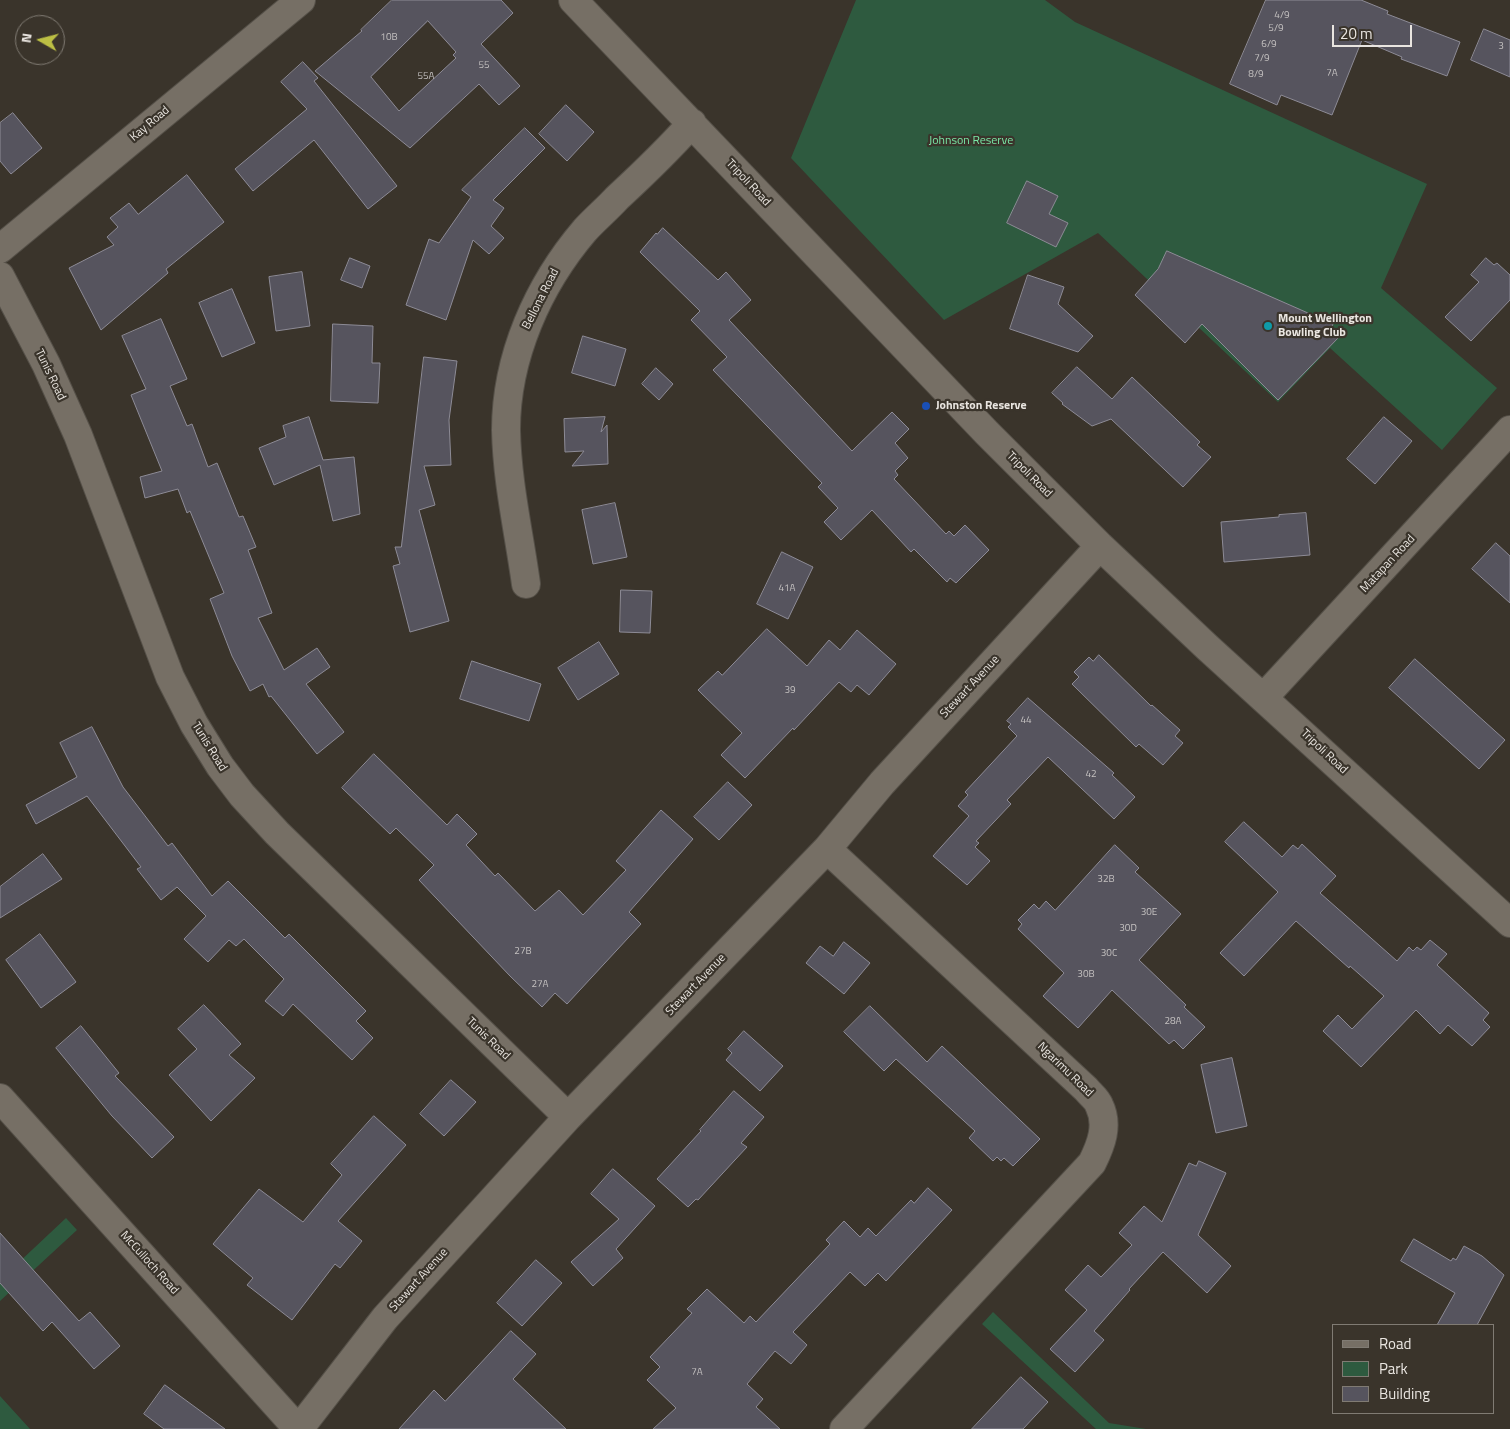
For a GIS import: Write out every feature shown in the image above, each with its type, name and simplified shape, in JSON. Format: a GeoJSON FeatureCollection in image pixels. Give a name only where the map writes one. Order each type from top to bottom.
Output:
{"type":"FeatureCollection","features":[{"type":"Feature","properties":{"kind":"street","name":"Kay Road"},"geometry":{"type":"LineString","coordinates":[[0,249],[301,0]]}},
{"type":"Feature","properties":{"kind":"street","name":"Tripoli Road"},"geometry":{"type":"LineString","coordinates":[[573,0],[987,433],[1100,546],[1207,647],[1510,923]]}},
{"type":"Feature","properties":{"kind":"street","name":"Bellona Road"},"geometry":{"type":"LineString","coordinates":[[526,584],[508,466],[506,429],[509,394],[522,336],[529,318],[552,275],[586,228],[673,144],[692,123]]}},
{"type":"Feature","properties":{"kind":"street","name":"Tunis Road"},"geometry":{"type":"LineString","coordinates":[[0,276],[46,364],[78,435],[170,677],[194,724],[220,766],[242,795],[276,833],[568,1117]]}},
{"type":"Feature","properties":{"kind":"street","name":"Matapan Road"},"geometry":{"type":"LineString","coordinates":[[1264,697],[1510,430]]}},
{"type":"Feature","properties":{"kind":"street","name":"Stewart Avenue"},"geometry":{"type":"LineString","coordinates":[[298,1429],[385,1318],[568,1117],[827,849],[882,783],[1100,546]]}},
{"type":"Feature","properties":{"kind":"street","name":"Ngarimu Road"},"geometry":{"type":"LineString","coordinates":[[827,849],[1086,1089],[1099,1104],[1104,1125],[1101,1145],[1092,1164],[844,1429]]}},
{"type":"Feature","properties":{"kind":"street","name":"McCulloch Road"},"geometry":{"type":"LineString","coordinates":[[0,1098],[298,1429]]}},
{"type":"Feature","properties":{"kind":"green space","name":"Johnson Reserve"},"geometry":{"type":"Polygon","coordinates":[[[856,0],[1045,0],[1075,22],[1427,184],[1381,288],[1497,388],[1442,450],[1330,348],[1278,402],[1098,233],[944,320],[791,158],[856,0]]]}},
{"type":"Feature","properties":{"kind":"green space"},"geometry":{"type":"Polygon","coordinates":[[[66,1218],[77,1230],[0,1301],[0,1280],[66,1218]]]}},
{"type":"Feature","properties":{"kind":"green space"},"geometry":{"type":"Polygon","coordinates":[[[993,1312],[1109,1423],[1146,1429],[1096,1429],[982,1324],[993,1312]]]}},
{"type":"Feature","properties":{"kind":"green space"},"geometry":{"type":"Polygon","coordinates":[[[0,1396],[30,1429],[0,1429],[0,1396]]]}},
{"type":"Feature","properties":{"kind":"building"},"geometry":{"type":"Polygon","coordinates":[[[392,0],[501,0],[513,13],[481,44],[520,86],[499,105],[479,84],[410,148],[315,71],[392,0]],[[428,21],[371,77],[399,111],[456,58],[453,55],[456,52],[428,21]]]}},
{"type":"Feature","properties":{"kind":"building"},"geometry":{"type":"Polygon","coordinates":[[[1266,0],[1361,0],[1388,11],[1387,14],[1460,42],[1447,76],[1401,59],[1402,57],[1362,40],[1332,115],[1281,95],[1277,105],[1230,84],[1266,0]]]}},
{"type":"Feature","properties":{"kind":"building"},"geometry":{"type":"Polygon","coordinates":[[[1484,29],[1510,40],[1510,77],[1471,60],[1484,29]]]}},
{"type":"Feature","properties":{"kind":"building"},"geometry":{"type":"Polygon","coordinates":[[[303,62],[318,78],[314,81],[397,186],[368,209],[314,140],[253,191],[235,169],[307,109],[281,82],[303,62]]]}},
{"type":"Feature","properties":{"kind":"building"},"geometry":{"type":"Polygon","coordinates":[[[566,105],[594,132],[567,161],[539,134],[566,105]]]}},
{"type":"Feature","properties":{"kind":"building"},"geometry":{"type":"Polygon","coordinates":[[[13,113],[42,148],[11,174],[0,161],[0,123],[13,113]]]}},
{"type":"Feature","properties":{"kind":"building"},"geometry":{"type":"Polygon","coordinates":[[[525,128],[545,148],[493,200],[504,208],[491,226],[504,238],[489,254],[473,240],[446,320],[406,305],[429,239],[439,243],[471,197],[462,190],[525,128]]]}},
{"type":"Feature","properties":{"kind":"building"},"geometry":{"type":"Polygon","coordinates":[[[187,175],[224,222],[166,269],[168,273],[101,330],[69,268],[114,245],[107,237],[118,227],[110,218],[129,203],[138,214],[187,175]]]}},
{"type":"Feature","properties":{"kind":"building"},"geometry":{"type":"Polygon","coordinates":[[[1027,181],[1058,196],[1049,214],[1068,223],[1056,247],[1007,223],[1027,181]]]}},
{"type":"Feature","properties":{"kind":"building"},"geometry":{"type":"Polygon","coordinates":[[[663,228],[718,280],[726,272],[751,300],[729,320],[852,451],[892,412],[909,429],[895,443],[908,458],[895,471],[898,475],[894,479],[946,534],[949,531],[954,536],[965,525],[989,550],[956,583],[950,578],[947,582],[914,549],[911,552],[872,510],[841,540],[824,522],[838,508],[818,487],[822,483],[713,370],[727,357],[691,320],[700,311],[640,252],[656,233],[663,228]]]}},
{"type":"Feature","properties":{"kind":"building","name":"Mount Wellington Bowling Club"},"geometry":{"type":"Polygon","coordinates":[[[1167,251],[1333,324],[1329,333],[1339,337],[1278,400],[1202,324],[1185,343],[1135,295],[1158,269],[1167,251]]]}},
{"type":"Feature","properties":{"kind":"building"},"geometry":{"type":"Polygon","coordinates":[[[350,258],[370,266],[362,288],[341,280],[350,258]]]}},
{"type":"Feature","properties":{"kind":"building"},"geometry":{"type":"Polygon","coordinates":[[[1486,258],[1494,265],[1497,263],[1510,275],[1510,300],[1471,341],[1445,317],[1479,282],[1471,275],[1486,258]]]}},
{"type":"Feature","properties":{"kind":"building"},"geometry":{"type":"Polygon","coordinates":[[[302,272],[310,326],[276,331],[269,277],[302,272]]]}},
{"type":"Feature","properties":{"kind":"building"},"geometry":{"type":"Polygon","coordinates":[[[1028,275],[1064,287],[1058,304],[1093,336],[1078,352],[1010,329],[1028,275]]]}},
{"type":"Feature","properties":{"kind":"building"},"geometry":{"type":"Polygon","coordinates":[[[232,289],[255,343],[222,357],[199,303],[232,289]]]}},
{"type":"Feature","properties":{"kind":"building"},"geometry":{"type":"Polygon","coordinates":[[[161,319],[187,379],[170,386],[187,426],[192,424],[208,467],[217,463],[239,517],[243,516],[256,547],[248,550],[272,613],[258,618],[284,670],[317,648],[330,667],[306,684],[344,732],[317,754],[271,696],[269,697],[263,684],[250,691],[232,656],[210,599],[224,593],[190,511],[187,513],[178,489],[145,498],[140,477],[162,471],[131,395],[146,389],[122,336],[161,319]]]}},
{"type":"Feature","properties":{"kind":"building"},"geometry":{"type":"Polygon","coordinates":[[[333,324],[373,326],[372,363],[380,363],[378,403],[331,401],[333,324]]]}},
{"type":"Feature","properties":{"kind":"building"},"geometry":{"type":"Polygon","coordinates":[[[583,336],[626,349],[615,386],[572,373],[583,336]]]}},
{"type":"Feature","properties":{"kind":"building"},"geometry":{"type":"Polygon","coordinates":[[[424,357],[457,361],[449,420],[451,465],[424,466],[435,505],[419,510],[449,621],[410,632],[393,566],[400,564],[395,547],[401,547],[424,357]]]}},
{"type":"Feature","properties":{"kind":"building"},"geometry":{"type":"Polygon","coordinates":[[[1077,367],[1112,399],[1132,377],[1200,442],[1197,445],[1211,457],[1183,487],[1111,419],[1092,426],[1062,404],[1052,393],[1077,367]]]}},
{"type":"Feature","properties":{"kind":"building"},"geometry":{"type":"Polygon","coordinates":[[[656,368],[673,384],[659,400],[642,384],[656,368]]]}},
{"type":"Feature","properties":{"kind":"building"},"geometry":{"type":"Polygon","coordinates":[[[309,417],[323,460],[354,457],[360,514],[333,521],[320,465],[274,485],[259,448],[286,437],[283,426],[309,417]]]}},
{"type":"Feature","properties":{"kind":"building"},"geometry":{"type":"Polygon","coordinates":[[[605,417],[601,432],[607,425],[608,464],[572,466],[584,451],[565,452],[564,419],[605,417]]]}},
{"type":"Feature","properties":{"kind":"building"},"geometry":{"type":"Polygon","coordinates":[[[1384,417],[1412,441],[1375,484],[1347,459],[1384,417]]]}},
{"type":"Feature","properties":{"kind":"building"},"geometry":{"type":"Polygon","coordinates":[[[615,503],[627,557],[593,564],[582,510],[615,503]]]}},
{"type":"Feature","properties":{"kind":"building"},"geometry":{"type":"Polygon","coordinates":[[[1306,513],[1310,555],[1224,562],[1221,522],[1306,513]]]}},
{"type":"Feature","properties":{"kind":"building"},"geometry":{"type":"Polygon","coordinates":[[[1496,543],[1510,556],[1510,603],[1472,569],[1496,543]]]}},
{"type":"Feature","properties":{"kind":"building"},"geometry":{"type":"Polygon","coordinates":[[[782,552],[813,567],[788,619],[757,604],[782,552]]]}},
{"type":"Feature","properties":{"kind":"building"},"geometry":{"type":"Polygon","coordinates":[[[621,590],[652,591],[650,633],[620,632],[621,590]]]}},
{"type":"Feature","properties":{"kind":"building"},"geometry":{"type":"Polygon","coordinates":[[[767,629],[807,666],[829,640],[840,650],[857,630],[896,664],[869,695],[857,685],[851,692],[839,682],[745,778],[721,755],[742,733],[698,690],[718,671],[722,675],[767,629]]]}},
{"type":"Feature","properties":{"kind":"building"},"geometry":{"type":"Polygon","coordinates":[[[599,642],[619,674],[578,700],[558,668],[599,642]]]}},
{"type":"Feature","properties":{"kind":"building"},"geometry":{"type":"Polygon","coordinates":[[[1099,655],[1151,706],[1180,730],[1175,736],[1183,743],[1163,765],[1139,744],[1136,747],[1072,684],[1079,677],[1074,672],[1089,657],[1093,661],[1099,655]]]}},
{"type":"Feature","properties":{"kind":"building"},"geometry":{"type":"Polygon","coordinates":[[[1415,659],[1505,740],[1479,769],[1389,688],[1415,659]]]}},
{"type":"Feature","properties":{"kind":"building"},"geometry":{"type":"Polygon","coordinates":[[[472,661],[541,684],[529,721],[460,699],[472,661]]]}},
{"type":"Feature","properties":{"kind":"building"},"geometry":{"type":"Polygon","coordinates":[[[1028,698],[1114,773],[1112,775],[1135,797],[1114,819],[1048,757],[1007,800],[1011,804],[976,841],[979,843],[975,847],[990,861],[967,885],[933,856],[969,816],[958,806],[968,795],[965,792],[1017,736],[1008,727],[1011,724],[1007,721],[1028,698]]]}},
{"type":"Feature","properties":{"kind":"building"},"geometry":{"type":"Polygon","coordinates":[[[92,727],[123,787],[168,846],[172,843],[212,896],[228,881],[285,938],[289,934],[366,1011],[356,1021],[373,1038],[352,1060],[293,1004],[283,1016],[265,1001],[284,979],[244,939],[236,946],[229,940],[208,962],[184,939],[206,916],[177,887],[161,900],[137,869],[141,867],[87,796],[36,824],[26,805],[77,777],[60,743],[92,727]]]}},
{"type":"Feature","properties":{"kind":"building"},"geometry":{"type":"Polygon","coordinates":[[[374,754],[447,825],[457,814],[477,834],[466,845],[495,876],[498,873],[535,911],[559,890],[583,915],[626,870],[616,861],[661,810],[693,839],[629,912],[641,924],[567,1004],[555,993],[542,1007],[419,880],[434,865],[396,828],[390,834],[342,788],[374,754]]]}},
{"type":"Feature","properties":{"kind":"building"},"geometry":{"type":"Polygon","coordinates":[[[728,782],[752,805],[719,840],[694,817],[728,782]]]}},
{"type":"Feature","properties":{"kind":"building"},"geometry":{"type":"Polygon","coordinates":[[[1244,822],[1282,857],[1293,845],[1298,849],[1302,844],[1336,876],[1320,893],[1397,961],[1409,947],[1413,951],[1417,947],[1421,950],[1430,940],[1447,954],[1437,965],[1489,1013],[1483,1020],[1490,1027],[1472,1046],[1448,1025],[1440,1034],[1416,1010],[1361,1067],[1323,1031],[1338,1015],[1352,1029],[1384,996],[1296,921],[1244,976],[1220,953],[1278,892],[1225,842],[1244,822]]]}},
{"type":"Feature","properties":{"kind":"building"},"geometry":{"type":"Polygon","coordinates":[[[1115,845],[1139,868],[1135,872],[1181,914],[1139,960],[1186,1005],[1184,1007],[1205,1027],[1183,1049],[1174,1040],[1169,1044],[1112,990],[1078,1028],[1043,996],[1064,973],[1018,929],[1022,924],[1018,920],[1034,904],[1039,909],[1046,901],[1055,910],[1115,845]]]}},
{"type":"Feature","properties":{"kind":"building"},"geometry":{"type":"Polygon","coordinates":[[[43,854],[62,879],[0,918],[0,887],[43,854]]]}},
{"type":"Feature","properties":{"kind":"building"},"geometry":{"type":"Polygon","coordinates":[[[40,934],[76,982],[41,1008],[6,960],[40,934]]]}},
{"type":"Feature","properties":{"kind":"building"},"geometry":{"type":"Polygon","coordinates":[[[844,942],[870,963],[844,994],[806,963],[820,946],[833,956],[844,942]]]}},
{"type":"Feature","properties":{"kind":"building"},"geometry":{"type":"Polygon","coordinates":[[[204,1005],[241,1044],[229,1055],[255,1078],[211,1121],[169,1075],[197,1049],[178,1029],[204,1005]]]}},
{"type":"Feature","properties":{"kind":"building"},"geometry":{"type":"Polygon","coordinates":[[[870,1006],[927,1062],[942,1046],[1040,1139],[1013,1166],[1004,1158],[1001,1161],[997,1157],[993,1161],[969,1138],[975,1131],[896,1059],[884,1071],[844,1032],[870,1006]]]}},
{"type":"Feature","properties":{"kind":"building"},"geometry":{"type":"Polygon","coordinates":[[[81,1026],[119,1073],[115,1076],[174,1137],[152,1158],[112,1116],[56,1048],[81,1026]]]}},
{"type":"Feature","properties":{"kind":"building"},"geometry":{"type":"Polygon","coordinates":[[[744,1031],[783,1066],[760,1091],[726,1060],[732,1053],[728,1049],[744,1031]]]}},
{"type":"Feature","properties":{"kind":"building"},"geometry":{"type":"Polygon","coordinates":[[[1232,1058],[1247,1126],[1216,1133],[1201,1065],[1232,1058]]]}},
{"type":"Feature","properties":{"kind":"building"},"geometry":{"type":"Polygon","coordinates":[[[451,1080],[476,1102],[444,1136],[420,1114],[451,1080]]]}},
{"type":"Feature","properties":{"kind":"building"},"geometry":{"type":"Polygon","coordinates":[[[734,1091],[764,1117],[741,1143],[747,1147],[698,1200],[696,1199],[688,1207],[657,1179],[701,1131],[734,1091]]]}},
{"type":"Feature","properties":{"kind":"building"},"geometry":{"type":"Polygon","coordinates":[[[374,1116],[406,1145],[338,1221],[362,1241],[340,1268],[335,1264],[292,1320],[247,1285],[253,1278],[213,1244],[259,1189],[303,1222],[342,1175],[331,1164],[374,1116]]]}},
{"type":"Feature","properties":{"kind":"building"},"geometry":{"type":"Polygon","coordinates":[[[1199,1161],[1226,1173],[1198,1235],[1231,1266],[1207,1293],[1163,1252],[1094,1331],[1104,1340],[1075,1372],[1050,1349],[1087,1310],[1065,1290],[1088,1265],[1101,1277],[1132,1245],[1119,1233],[1144,1206],[1162,1222],[1189,1163],[1196,1166],[1199,1161]]]}},
{"type":"Feature","properties":{"kind":"building"},"geometry":{"type":"Polygon","coordinates":[[[613,1169],[655,1206],[616,1249],[623,1258],[593,1286],[571,1262],[619,1219],[591,1194],[613,1169]]]}},
{"type":"Feature","properties":{"kind":"building"},"geometry":{"type":"Polygon","coordinates":[[[928,1188],[952,1210],[886,1281],[878,1273],[865,1286],[850,1272],[793,1332],[807,1345],[791,1364],[775,1351],[747,1384],[763,1399],[756,1407],[780,1429],[653,1429],[676,1408],[647,1380],[660,1367],[650,1357],[692,1313],[687,1309],[707,1289],[744,1323],[750,1316],[756,1322],[830,1244],[826,1240],[844,1221],[860,1237],[868,1228],[876,1236],[911,1200],[914,1203],[928,1188]]]}},
{"type":"Feature","properties":{"kind":"building"},"geometry":{"type":"Polygon","coordinates":[[[0,1233],[79,1321],[90,1312],[120,1346],[94,1369],[52,1322],[43,1331],[0,1283],[0,1233]]]}},
{"type":"Feature","properties":{"kind":"building"},"geometry":{"type":"Polygon","coordinates":[[[1414,1239],[1451,1261],[1453,1258],[1456,1260],[1464,1246],[1482,1256],[1504,1275],[1478,1324],[1438,1324],[1455,1293],[1401,1261],[1414,1239]]]}},
{"type":"Feature","properties":{"kind":"building"},"geometry":{"type":"Polygon","coordinates":[[[536,1260],[562,1283],[522,1326],[497,1303],[536,1260]]]}},
{"type":"Feature","properties":{"kind":"building"},"geometry":{"type":"Polygon","coordinates":[[[511,1331],[536,1354],[513,1379],[566,1429],[399,1429],[434,1390],[445,1401],[511,1331]]]}},
{"type":"Feature","properties":{"kind":"building"},"geometry":{"type":"Polygon","coordinates":[[[1021,1377],[1048,1402],[1023,1429],[972,1429],[1021,1377]]]}},
{"type":"Feature","properties":{"kind":"building"},"geometry":{"type":"Polygon","coordinates":[[[165,1385],[225,1429],[164,1429],[144,1414],[165,1385]]]}},
{"type":"Feature","properties":{"kind":"place","name":"Mount Wellington Bowling Club"},"geometry":{"type":"Point","coordinates":[1268,326]}},
{"type":"Feature","properties":{"kind":"place","name":"Johnston Reserve"},"geometry":{"type":"Point","coordinates":[926,406]}}]}
